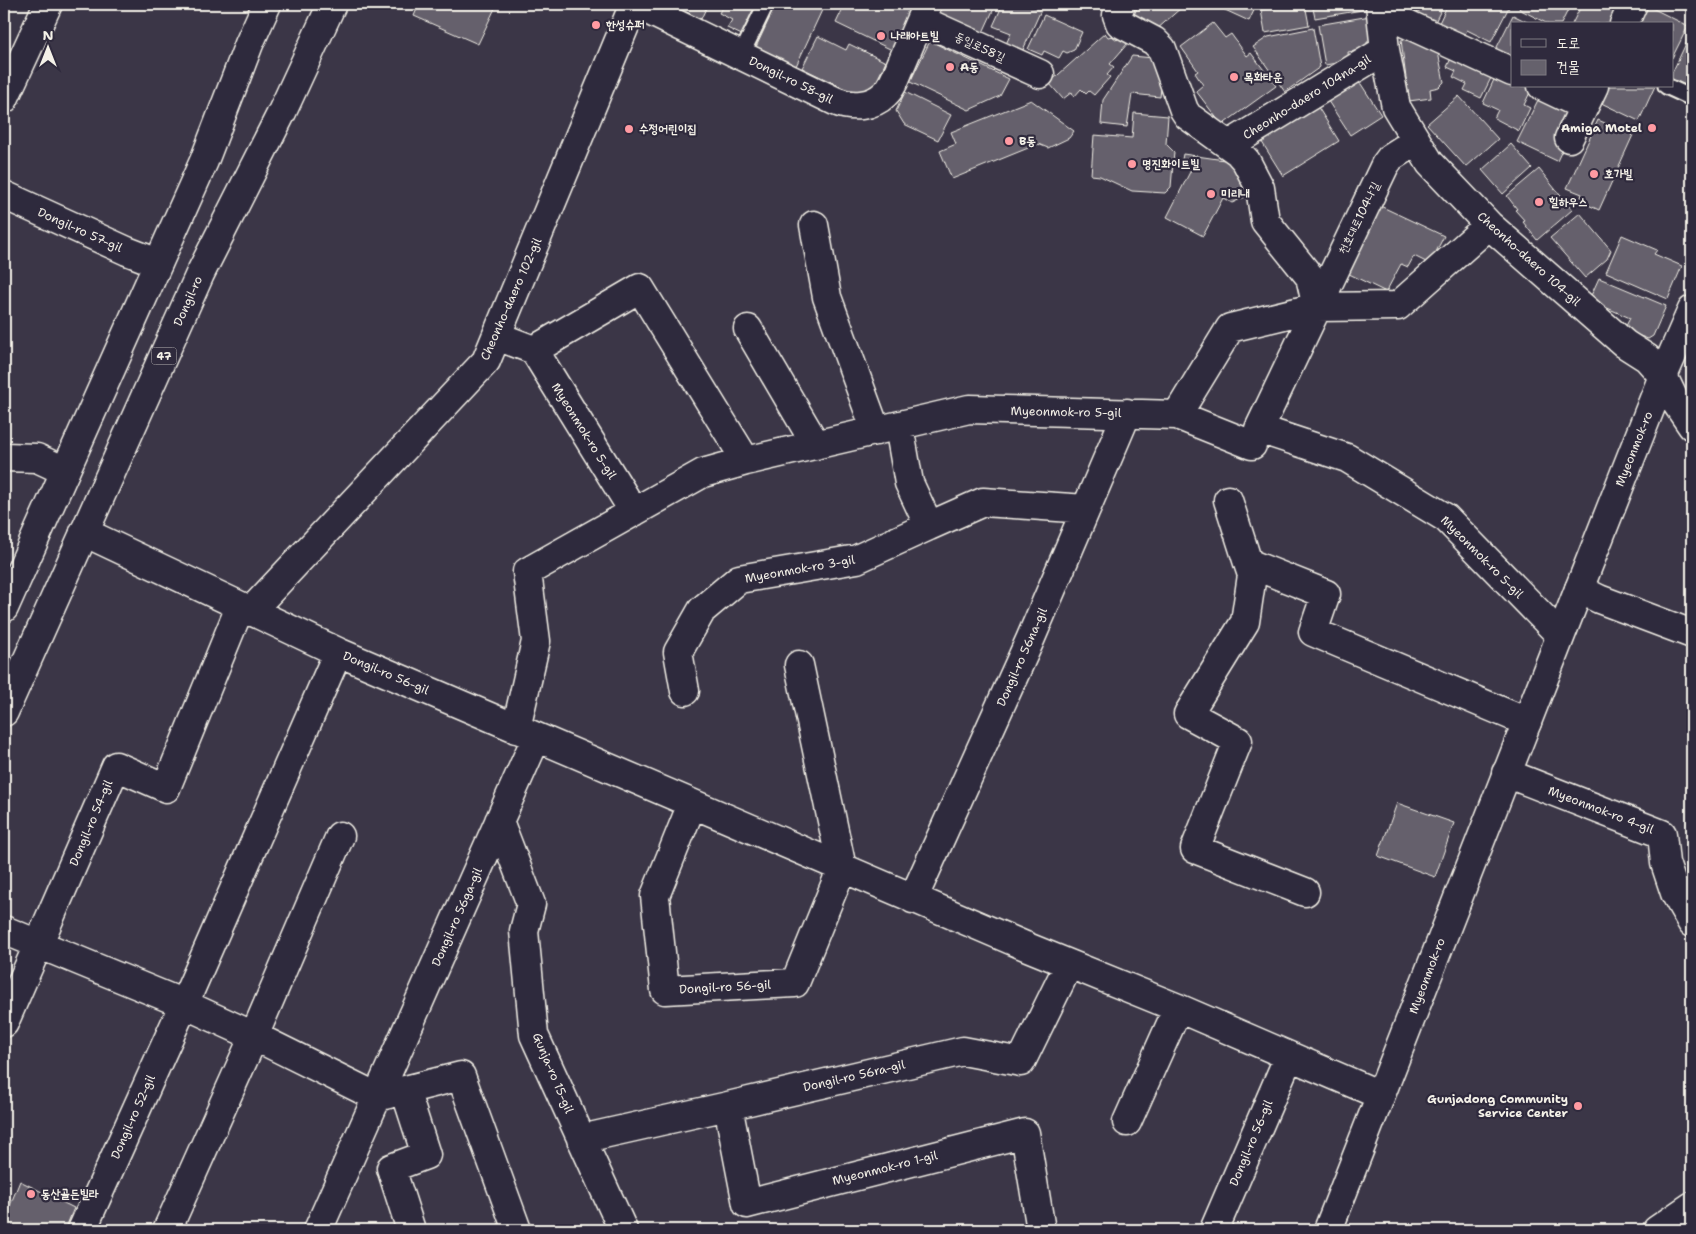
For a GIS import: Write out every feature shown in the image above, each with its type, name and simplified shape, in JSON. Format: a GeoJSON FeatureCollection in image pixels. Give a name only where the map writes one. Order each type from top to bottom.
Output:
{"type":"FeatureCollection","features":[{"type":"Feature","properties":{"kind":"street"},"geometry":{"type":"LineString","coordinates":[[4,99],[48,4]]}},
{"type":"Feature","properties":{"kind":"street"},"geometry":{"type":"LineString","coordinates":[[4,608],[204,161],[249,44],[267,4]]}},
{"type":"Feature","properties":{"kind":"street","name":"Dongil-ro"},"geometry":{"type":"LineString","coordinates":[[4,712],[200,274],[282,112],[332,4]]}},
{"type":"Feature","properties":{"kind":"street","name":"Dongil-ro 58-gil"},"geometry":{"type":"LineString","coordinates":[[634,4],[843,105],[865,105],[881,98],[891,87],[924,12]]}},
{"type":"Feature","properties":{"kind":"street","name":"Cheonho-daero 102-gil"},"geometry":{"type":"LineString","coordinates":[[245,609],[486,361],[634,4]]}},
{"type":"Feature","properties":{"kind":"street"},"geometry":{"type":"LineString","coordinates":[[1121,4],[1117,15],[1120,23],[1154,42],[1162,49],[1184,110],[1188,116],[1243,156],[1262,194],[1265,220],[1310,276],[1317,307]]}},
{"type":"Feature","properties":{"kind":"street"},"geometry":{"type":"LineString","coordinates":[[1625,22],[1633,4]]}},
{"type":"Feature","properties":{"kind":"street","name":"Cheonho-daero 104-gil"},"geometry":{"type":"LineString","coordinates":[[1381,8],[1385,50],[1396,107],[1430,163],[1489,225],[1625,344],[1647,358],[1663,376],[1675,401],[1692,426]]}},
{"type":"Feature","properties":{"kind":"street","name":"Cheonho-daero 104-gil"},"geometry":{"type":"LineString","coordinates":[[1381,8],[1511,72]]}},
{"type":"Feature","properties":{"kind":"street","name":"동일로58길"},"geometry":{"type":"LineString","coordinates":[[924,12],[1040,74]]}},
{"type":"Feature","properties":{"kind":"street","name":"Cheonho-daero 104na-gil"},"geometry":{"type":"LineString","coordinates":[[1229,145],[1385,50]]}},
{"type":"Feature","properties":{"kind":"street"},"geometry":{"type":"LineString","coordinates":[[1551,88],[1589,96],[1569,138]]}},
{"type":"Feature","properties":{"kind":"street","name":"천호대로104나길"},"geometry":{"type":"LineString","coordinates":[[1256,437],[1385,165],[1391,157],[1416,141]]}},
{"type":"Feature","properties":{"kind":"street","name":"Dongil-ro 57-gil"},"geometry":{"type":"LineString","coordinates":[[4,195],[127,252],[158,262]]}},
{"type":"Feature","properties":{"kind":"street"},"geometry":{"type":"LineString","coordinates":[[814,225],[827,297],[888,428],[929,526]]}},
{"type":"Feature","properties":{"kind":"street"},"geometry":{"type":"LineString","coordinates":[[1176,415],[1230,328],[1317,307],[1398,306],[1489,225]]}},
{"type":"Feature","properties":{"kind":"street"},"geometry":{"type":"LineString","coordinates":[[497,336],[534,350],[640,288],[746,461]]}},
{"type":"Feature","properties":{"kind":"street","name":"Myeonmok-ro"},"geometry":{"type":"LineString","coordinates":[[1328,1230],[1578,589],[1663,376],[1692,310]]}},
{"type":"Feature","properties":{"kind":"street"},"geometry":{"type":"LineString","coordinates":[[748,329],[816,445]]}},
{"type":"Feature","properties":{"kind":"street","name":"Myeonmok-ro 5-gil"},"geometry":{"type":"LineString","coordinates":[[534,350],[634,512]]}},
{"type":"Feature","properties":{"kind":"street","name":"Myeonmok-ro 5-gil"},"geometry":{"type":"LineString","coordinates":[[526,733],[536,642],[527,572],[703,474],[746,461],[969,409],[1176,415],[1256,437],[1347,458],[1446,518],[1560,635]]}},
{"type":"Feature","properties":{"kind":"street","name":"Dongil-ro 56na-gil"},"geometry":{"type":"LineString","coordinates":[[913,899],[1030,640],[1127,413]]}},
{"type":"Feature","properties":{"kind":"street"},"geometry":{"type":"LineString","coordinates":[[4,457],[37,458],[65,471]]}},
{"type":"Feature","properties":{"kind":"street"},"geometry":{"type":"LineString","coordinates":[[1228,500],[1252,575],[1245,622],[1188,714],[1238,741],[1195,848],[1305,892]]}},
{"type":"Feature","properties":{"kind":"street","name":"Myeonmok-ro 3-gil"},"geometry":{"type":"LineString","coordinates":[[685,691],[678,652],[702,610],[739,579],[857,559],[983,502],[1086,509]]}},
{"type":"Feature","properties":{"kind":"street","name":"Dongil-ro 56-gil"},"geometry":{"type":"LineString","coordinates":[[84,532],[338,652],[913,899],[1178,1008],[1380,1095]]}},
{"type":"Feature","properties":{"kind":"street"},"geometry":{"type":"LineString","coordinates":[[1248,563],[1326,594],[1313,632],[1527,722]]}},
{"type":"Feature","properties":{"kind":"street"},"geometry":{"type":"LineString","coordinates":[[1578,589],[1599,599],[1692,634]]}},
{"type":"Feature","properties":{"kind":"street","name":"Dongil-ro 54-gil"},"geometry":{"type":"LineString","coordinates":[[39,945],[116,766],[166,788],[245,609]]}},
{"type":"Feature","properties":{"kind":"street"},"geometry":{"type":"LineString","coordinates":[[184,1004],[338,652]]}},
{"type":"Feature","properties":{"kind":"street"},"geometry":{"type":"LineString","coordinates":[[799,665],[842,868]]}},
{"type":"Feature","properties":{"kind":"street","name":"Dongil-ro 56ga-gil"},"geometry":{"type":"LineString","coordinates":[[318,1230],[499,821],[526,733]]}},
{"type":"Feature","properties":{"kind":"street","name":"Myeonmok-ro 4-gil"},"geometry":{"type":"LineString","coordinates":[[1506,773],[1662,834],[1665,863],[1675,894],[1692,923]]}},
{"type":"Feature","properties":{"kind":"street","name":"Dongil-ro 56-gil"},"geometry":{"type":"LineString","coordinates":[[692,804],[655,896],[665,990],[795,983],[842,868]]}},
{"type":"Feature","properties":{"kind":"street","name":"Gunja-ro 15-gil"},"geometry":{"type":"LineString","coordinates":[[499,821],[531,904],[524,931],[534,1035],[622,1230]]}},
{"type":"Feature","properties":{"kind":"street"},"geometry":{"type":"LineString","coordinates":[[168,1230],[340,836]]}},
{"type":"Feature","properties":{"kind":"street"},"geometry":{"type":"LineString","coordinates":[[4,930],[184,1004],[254,1036],[377,1097],[461,1076],[517,1230]]}},
{"type":"Feature","properties":{"kind":"street"},"geometry":{"type":"LineString","coordinates":[[4,1024],[39,945]]}},
{"type":"Feature","properties":{"kind":"street","name":"Dongil-ro 56ra-gil"},"geometry":{"type":"LineString","coordinates":[[581,1139],[963,1051],[1021,1062],[1069,964]]}},
{"type":"Feature","properties":{"kind":"street","name":"Dongil-ro 52-gil"},"geometry":{"type":"LineString","coordinates":[[82,1230],[184,1004]]}},
{"type":"Feature","properties":{"kind":"street"},"geometry":{"type":"LineString","coordinates":[[1127,1122],[1178,1008]]}},
{"type":"Feature","properties":{"kind":"street","name":"Dongil-ro 56-gil"},"geometry":{"type":"LineString","coordinates":[[1214,1230],[1289,1056]]}},
{"type":"Feature","properties":{"kind":"street"},"geometry":{"type":"LineString","coordinates":[[404,1090],[426,1155],[391,1168],[411,1230]]}},
{"type":"Feature","properties":{"kind":"street","name":"Myeonmok-ro 1-gil"},"geometry":{"type":"LineString","coordinates":[[728,1106],[746,1204],[1025,1133],[1041,1230]]}},
{"type":"Feature","properties":{"kind":"street"},"geometry":{"type":"LineString","coordinates":[[1657,1230],[1692,1206]]}},
{"type":"Feature","properties":{"kind":"lane"},"geometry":{"type":"LineString","coordinates":[[741,56],[766,4]]}},
{"type":"Feature","properties":{"kind":"lane"},"geometry":{"type":"LineString","coordinates":[[1670,88],[1692,98]]}},
{"type":"Feature","properties":{"kind":"building"},"geometry":{"type":"Polygon","coordinates":[[[419,4],[497,4],[478,44],[414,16],[419,4]]]}},
{"type":"Feature","properties":{"kind":"building"},"geometry":{"type":"Polygon","coordinates":[[[673,4],[708,4],[701,19],[673,4]]]}},
{"type":"Feature","properties":{"kind":"building"},"geometry":{"type":"Polygon","coordinates":[[[724,4],[762,4],[746,37],[727,28],[732,20],[719,13],[724,4]]]}},
{"type":"Feature","properties":{"kind":"building"},"geometry":{"type":"Polygon","coordinates":[[[776,4],[814,4],[823,8],[796,66],[756,47],[776,4]]]}},
{"type":"Feature","properties":{"kind":"building","name":"나래아트빌"},"geometry":{"type":"Polygon","coordinates":[[[845,4],[894,4],[910,11],[892,50],[836,23],[845,4]]]}},
{"type":"Feature","properties":{"kind":"building"},"geometry":{"type":"Polygon","coordinates":[[[943,4],[996,4],[980,39],[936,19],[943,4]]]}},
{"type":"Feature","properties":{"kind":"building"},"geometry":{"type":"Polygon","coordinates":[[[1003,4],[1027,4],[1041,10],[1022,52],[1006,44],[1011,33],[993,26],[1003,4]]]}},
{"type":"Feature","properties":{"kind":"building"},"geometry":{"type":"Polygon","coordinates":[[[1139,4],[1183,4],[1156,30],[1132,19],[1139,4]]]}},
{"type":"Feature","properties":{"kind":"building"},"geometry":{"type":"Polygon","coordinates":[[[1212,4],[1257,4],[1249,21],[1212,4]]]}},
{"type":"Feature","properties":{"kind":"building"},"geometry":{"type":"Polygon","coordinates":[[[1275,4],[1305,4],[1309,25],[1265,33],[1261,10],[1276,8],[1275,4]]]}},
{"type":"Feature","properties":{"kind":"building"},"geometry":{"type":"Polygon","coordinates":[[[1312,4],[1367,4],[1368,9],[1315,18],[1312,4]]]}},
{"type":"Feature","properties":{"kind":"building"},"geometry":{"type":"Polygon","coordinates":[[[1392,4],[1444,4],[1433,26],[1392,4]]]}},
{"type":"Feature","properties":{"kind":"building"},"geometry":{"type":"Polygon","coordinates":[[[1448,4],[1503,4],[1509,7],[1491,42],[1467,30],[1463,38],[1438,25],[1448,4]]]}},
{"type":"Feature","properties":{"kind":"building"},"geometry":{"type":"Polygon","coordinates":[[[1522,4],[1571,4],[1562,22],[1544,22],[1519,9],[1522,4]]]}},
{"type":"Feature","properties":{"kind":"building"},"geometry":{"type":"Polygon","coordinates":[[[1582,4],[1604,4],[1619,11],[1614,22],[1573,22],[1582,4]]]}},
{"type":"Feature","properties":{"kind":"building"},"geometry":{"type":"Polygon","coordinates":[[[1646,5],[1688,26],[1674,54],[1674,22],[1638,22],[1646,5]]]}},
{"type":"Feature","properties":{"kind":"building"},"geometry":{"type":"Polygon","coordinates":[[[1044,15],[1082,32],[1074,50],[1067,53],[1063,51],[1059,58],[1044,51],[1042,55],[1028,49],[1044,15]]]}},
{"type":"Feature","properties":{"kind":"building"},"geometry":{"type":"Polygon","coordinates":[[[1513,15],[1527,22],[1511,22],[1511,56],[1496,49],[1513,15]]]}},
{"type":"Feature","properties":{"kind":"building"},"geometry":{"type":"Polygon","coordinates":[[[1370,16],[1374,41],[1367,42],[1368,49],[1348,52],[1349,61],[1325,65],[1318,25],[1370,16]]]}},
{"type":"Feature","properties":{"kind":"building","name":"목화타운"},"geometry":{"type":"Polygon","coordinates":[[[1213,23],[1225,38],[1231,34],[1247,56],[1251,53],[1276,86],[1222,125],[1196,91],[1203,85],[1195,73],[1198,71],[1181,47],[1213,23]]]}},
{"type":"Feature","properties":{"kind":"building"},"geometry":{"type":"Polygon","coordinates":[[[1313,28],[1320,67],[1285,92],[1253,47],[1268,37],[1313,28]]]}},
{"type":"Feature","properties":{"kind":"building"},"geometry":{"type":"Polygon","coordinates":[[[1105,33],[1108,37],[1112,36],[1117,40],[1120,36],[1128,43],[1110,64],[1114,67],[1107,75],[1110,77],[1094,95],[1089,91],[1086,94],[1081,89],[1074,97],[1072,92],[1063,99],[1049,83],[1105,33]]]}},
{"type":"Feature","properties":{"kind":"building"},"geometry":{"type":"Polygon","coordinates":[[[1691,33],[1692,90],[1674,82],[1674,69],[1691,33]]]}},
{"type":"Feature","properties":{"kind":"building"},"geometry":{"type":"Polygon","coordinates":[[[818,36],[846,50],[849,44],[886,62],[873,88],[858,95],[802,68],[818,36]]]}},
{"type":"Feature","properties":{"kind":"building"},"geometry":{"type":"Polygon","coordinates":[[[1411,39],[1438,52],[1444,82],[1439,87],[1430,89],[1431,98],[1409,101],[1401,40],[1411,39]]]}},
{"type":"Feature","properties":{"kind":"building","name":"A동"},"geometry":{"type":"Polygon","coordinates":[[[930,41],[1009,79],[1000,96],[969,110],[910,82],[930,41]]]}},
{"type":"Feature","properties":{"kind":"building"},"geometry":{"type":"Polygon","coordinates":[[[1132,56],[1153,58],[1162,80],[1160,97],[1132,94],[1127,127],[1101,124],[1103,100],[1132,56]]]}},
{"type":"Feature","properties":{"kind":"building"},"geometry":{"type":"Polygon","coordinates":[[[1452,56],[1492,76],[1481,98],[1464,90],[1467,84],[1453,77],[1456,71],[1447,67],[1452,56]]]}},
{"type":"Feature","properties":{"kind":"building"},"geometry":{"type":"Polygon","coordinates":[[[1499,69],[1511,75],[1511,88],[1532,88],[1524,105],[1530,108],[1519,131],[1494,118],[1498,110],[1483,103],[1499,69]]]}},
{"type":"Feature","properties":{"kind":"building"},"geometry":{"type":"Polygon","coordinates":[[[1353,81],[1361,84],[1381,115],[1350,135],[1326,98],[1353,81]]]}},
{"type":"Feature","properties":{"kind":"building"},"geometry":{"type":"Polygon","coordinates":[[[1605,88],[1654,88],[1639,121],[1599,102],[1605,88]]]}},
{"type":"Feature","properties":{"kind":"building"},"geometry":{"type":"Polygon","coordinates":[[[905,92],[951,115],[938,140],[904,124],[896,111],[905,92]]]}},
{"type":"Feature","properties":{"kind":"building"},"geometry":{"type":"Polygon","coordinates":[[[1542,92],[1577,109],[1557,161],[1517,142],[1542,92]]]}},
{"type":"Feature","properties":{"kind":"building"},"geometry":{"type":"Polygon","coordinates":[[[1459,96],[1498,139],[1466,167],[1427,124],[1459,96]]]}},
{"type":"Feature","properties":{"kind":"building","name":"B동"},"geometry":{"type":"Polygon","coordinates":[[[1031,100],[1074,131],[1069,138],[1048,148],[1038,144],[952,179],[940,151],[956,144],[951,132],[1031,100]]]}},
{"type":"Feature","properties":{"kind":"building"},"geometry":{"type":"Polygon","coordinates":[[[1316,104],[1339,141],[1283,176],[1260,139],[1316,104]]]}},
{"type":"Feature","properties":{"kind":"building","name":"명진화이트빌"},"geometry":{"type":"Polygon","coordinates":[[[1134,113],[1168,116],[1166,144],[1174,152],[1171,187],[1165,193],[1132,191],[1100,176],[1091,175],[1094,135],[1132,138],[1134,113]]]}},
{"type":"Feature","properties":{"kind":"building","name":"호가빌"},"geometry":{"type":"Polygon","coordinates":[[[1598,120],[1633,135],[1599,210],[1584,203],[1585,200],[1581,197],[1582,194],[1567,188],[1598,120]]]}},
{"type":"Feature","properties":{"kind":"building"},"geometry":{"type":"Polygon","coordinates":[[[1511,144],[1532,168],[1503,194],[1482,170],[1511,144]]]}},
{"type":"Feature","properties":{"kind":"building","name":"미리내"},"geometry":{"type":"Polygon","coordinates":[[[1183,154],[1238,162],[1246,189],[1242,191],[1245,197],[1232,203],[1223,198],[1203,236],[1167,217],[1191,170],[1181,165],[1183,154]]]}},
{"type":"Feature","properties":{"kind":"building","name":"힐하우스"},"geometry":{"type":"Polygon","coordinates":[[[1539,169],[1572,210],[1537,240],[1507,196],[1539,169]]]}},
{"type":"Feature","properties":{"kind":"building"},"geometry":{"type":"Polygon","coordinates":[[[1376,204],[1444,236],[1430,264],[1414,256],[1408,267],[1401,264],[1386,292],[1343,271],[1376,204]]]}},
{"type":"Feature","properties":{"kind":"building"},"geometry":{"type":"Polygon","coordinates":[[[1580,213],[1611,250],[1607,259],[1585,278],[1550,238],[1580,213]]]}},
{"type":"Feature","properties":{"kind":"building"},"geometry":{"type":"Polygon","coordinates":[[[1622,235],[1657,250],[1654,254],[1682,266],[1668,299],[1606,272],[1622,235]]]}},
{"type":"Feature","properties":{"kind":"building"},"geometry":{"type":"Polygon","coordinates":[[[1599,278],[1666,306],[1653,336],[1648,339],[1624,330],[1630,318],[1589,300],[1599,278]]]}},
{"type":"Feature","properties":{"kind":"building"},"geometry":{"type":"Polygon","coordinates":[[[1397,803],[1454,823],[1435,877],[1378,856],[1397,803]]]}},
{"type":"Feature","properties":{"kind":"building","name":"동산골든빌라"},"geometry":{"type":"Polygon","coordinates":[[[20,1181],[74,1208],[65,1230],[4,1230],[4,1220],[20,1181]]]}},
{"type":"Feature","properties":{"kind":"place","name":"한성슈퍼"},"geometry":{"type":"Point","coordinates":[596,25]}},
{"type":"Feature","properties":{"kind":"place","name":"나래아트빌"},"geometry":{"type":"Point","coordinates":[881,36]}},
{"type":"Feature","properties":{"kind":"place","name":"A동"},"geometry":{"type":"Point","coordinates":[950,67]}},
{"type":"Feature","properties":{"kind":"place","name":"목화타운"},"geometry":{"type":"Point","coordinates":[1234,77]}},
{"type":"Feature","properties":{"kind":"place","name":"Amiga Motel"},"geometry":{"type":"Point","coordinates":[1652,128]}},
{"type":"Feature","properties":{"kind":"place","name":"수정어린이집"},"geometry":{"type":"Point","coordinates":[629,129]}},
{"type":"Feature","properties":{"kind":"place","name":"B동"},"geometry":{"type":"Point","coordinates":[1009,141]}},
{"type":"Feature","properties":{"kind":"place","name":"명진화이트빌"},"geometry":{"type":"Point","coordinates":[1132,164]}},
{"type":"Feature","properties":{"kind":"place","name":"호가빌"},"geometry":{"type":"Point","coordinates":[1594,174]}},
{"type":"Feature","properties":{"kind":"place","name":"미리내"},"geometry":{"type":"Point","coordinates":[1211,194]}},
{"type":"Feature","properties":{"kind":"place","name":"힐하우스"},"geometry":{"type":"Point","coordinates":[1539,202]}},
{"type":"Feature","properties":{"kind":"place","name":"Gunjadong Community Service Center"},"geometry":{"type":"Point","coordinates":[1578,1106]}},
{"type":"Feature","properties":{"kind":"place","name":"동산골든빌라"},"geometry":{"type":"Point","coordinates":[31,1194]}}]}
